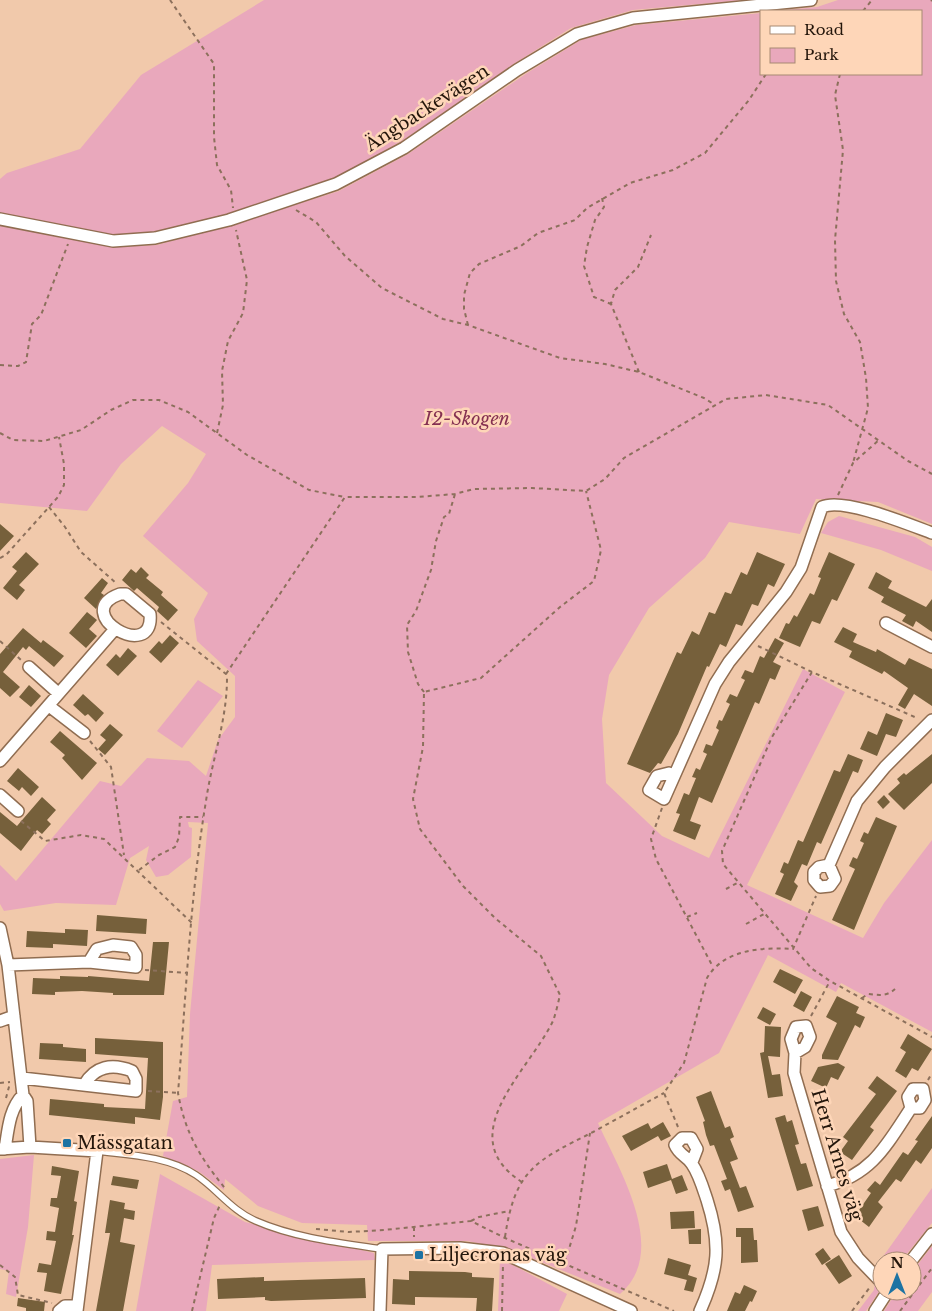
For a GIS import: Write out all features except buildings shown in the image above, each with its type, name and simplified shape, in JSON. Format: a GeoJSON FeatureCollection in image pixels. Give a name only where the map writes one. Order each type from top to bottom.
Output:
{"type":"FeatureCollection","features":[{"type":"Feature","properties":{"kind":"street","name":"Ängbackevägen"},"geometry":{"type":"LineString","coordinates":[[0,218],[113,241],[155,238],[234,219],[336,184],[404,148],[517,70],[578,34],[633,18],[811,0]]}},
{"type":"Feature","properties":{"kind":"street"},"geometry":{"type":"LineString","coordinates":[[674,775],[669,773],[657,776],[649,790],[664,799],[715,684],[729,662],[786,592],[800,568],[822,508],[835,506],[888,517],[932,533]]}},
{"type":"Feature","properties":{"kind":"street"},"geometry":{"type":"LineString","coordinates":[[126,594],[150,614],[150,624],[144,633],[129,635],[115,629],[103,614],[103,608],[114,596],[126,594]]}},
{"type":"Feature","properties":{"kind":"street"},"geometry":{"type":"LineString","coordinates":[[886,623],[932,648]]}},
{"type":"Feature","properties":{"kind":"street"},"geometry":{"type":"LineString","coordinates":[[0,761],[115,629]]}},
{"type":"Feature","properties":{"kind":"street"},"geometry":{"type":"LineString","coordinates":[[29,667],[58,693]]}},
{"type":"Feature","properties":{"kind":"street"},"geometry":{"type":"LineString","coordinates":[[49,706],[84,734]]}},
{"type":"Feature","properties":{"kind":"street"},"geometry":{"type":"LineString","coordinates":[[820,886],[814,880],[814,872],[829,865],[858,801],[885,766],[930,721]]}},
{"type":"Feature","properties":{"kind":"street"},"geometry":{"type":"LineString","coordinates":[[0,795],[18,811]]}},
{"type":"Feature","properties":{"kind":"street"},"geometry":{"type":"LineString","coordinates":[[0,928],[8,965],[23,1096],[27,1101],[30,1147]]}},
{"type":"Feature","properties":{"kind":"street"},"geometry":{"type":"LineString","coordinates":[[8,965],[89,962],[136,967],[136,954],[130,947],[113,945],[97,949],[89,962]]}},
{"type":"Feature","properties":{"kind":"street"},"geometry":{"type":"LineString","coordinates":[[0,1020],[14,1016]]}},
{"type":"Feature","properties":{"kind":"street","name":"Herr Arnes väg"},"geometry":{"type":"LineString","coordinates":[[806,1026],[796,1027],[791,1039],[795,1054],[794,1073],[841,1232],[858,1258],[872,1273]]}},
{"type":"Feature","properties":{"kind":"street"},"geometry":{"type":"LineString","coordinates":[[22,1078],[136,1091],[135,1074],[132,1071],[119,1068],[97,1069],[84,1085]]}},
{"type":"Feature","properties":{"kind":"street"},"geometry":{"type":"LineString","coordinates":[[23,1096],[18,1101],[10,1119],[2,1149],[30,1147],[97,1151],[88,1231],[76,1308],[65,1306],[59,1310]]}},
{"type":"Feature","properties":{"kind":"street"},"geometry":{"type":"LineString","coordinates":[[827,1186],[845,1181],[866,1170],[890,1141],[910,1108]]}},
{"type":"Feature","properties":{"kind":"street"},"geometry":{"type":"LineString","coordinates":[[682,1138],[675,1145],[678,1153],[692,1162],[704,1189],[715,1224],[718,1249],[713,1278],[700,1311]]}},
{"type":"Feature","properties":{"kind":"street"},"geometry":{"type":"LineString","coordinates":[[919,1251],[932,1234]]}},
{"type":"Feature","properties":{"kind":"street"},"geometry":{"type":"LineString","coordinates":[[380,1311],[382,1249],[460,1248],[503,1253],[628,1310]]}},
{"type":"Feature","properties":{"kind":"lane"},"geometry":{"type":"LineString","coordinates":[[97,1151],[157,1159],[177,1166],[196,1175],[224,1200],[254,1221],[275,1228],[382,1249]]}},
{"type":"Feature","properties":{"kind":"path"},"geometry":{"type":"LineString","coordinates":[[170,0],[214,64],[214,137],[218,165],[231,190],[234,219],[247,280],[244,313],[228,340],[222,371],[224,405],[217,433]]}},
{"type":"Feature","properties":{"kind":"path"},"geometry":{"type":"LineString","coordinates":[[864,10],[872,0]]}},
{"type":"Feature","properties":{"kind":"path"},"geometry":{"type":"LineString","coordinates":[[468,325],[464,309],[464,295],[470,273],[479,264],[521,246],[538,233],[575,220],[587,208],[630,182],[673,170],[705,153],[749,100],[765,75]]}},
{"type":"Feature","properties":{"kind":"path"},"geometry":{"type":"LineString","coordinates":[[835,506],[842,483],[852,463],[868,408],[866,378],[860,342],[844,314],[836,282],[836,205],[843,150],[835,95],[840,75]]}},
{"type":"Feature","properties":{"kind":"path"},"geometry":{"type":"LineString","coordinates":[[602,198],[604,207],[595,220],[587,247],[584,266],[594,297],[611,304]]}},
{"type":"Feature","properties":{"kind":"path"},"geometry":{"type":"LineString","coordinates":[[294,208],[316,222],[344,256],[382,288],[444,320],[468,325],[560,358],[605,364],[639,372],[704,398],[715,405]]}},
{"type":"Feature","properties":{"kind":"path"},"geometry":{"type":"LineString","coordinates":[[0,365],[18,366],[26,362],[32,324],[41,315],[71,232]]}},
{"type":"Feature","properties":{"kind":"path"},"geometry":{"type":"LineString","coordinates":[[639,372],[611,304],[615,290],[638,267],[651,235]]}},
{"type":"Feature","properties":{"kind":"path"},"geometry":{"type":"LineString","coordinates":[[0,433],[13,440],[44,442],[81,430],[111,410],[134,400],[159,400],[188,412],[247,455],[309,490],[345,497],[417,497],[455,494],[484,488],[569,488],[586,491],[605,479],[624,458],[726,399],[766,395],[828,405],[908,461],[932,474]]}},
{"type":"Feature","properties":{"kind":"path"},"geometry":{"type":"LineString","coordinates":[[0,558],[6,555],[49,508],[58,497],[64,485],[64,464],[60,437]]}},
{"type":"Feature","properties":{"kind":"path"},"geometry":{"type":"LineString","coordinates":[[852,463],[879,440]]}},
{"type":"Feature","properties":{"kind":"path"},"geometry":{"type":"LineString","coordinates":[[424,692],[481,678],[560,607],[594,581],[601,550],[586,491]]}},
{"type":"Feature","properties":{"kind":"path"},"geometry":{"type":"LineString","coordinates":[[455,494],[449,514],[444,517],[436,541],[431,570],[416,611],[408,625],[408,652],[418,684],[424,692],[423,747],[413,799],[420,829],[463,886],[495,918],[540,956],[560,995],[553,1020],[526,1066],[508,1089],[496,1114],[490,1135],[498,1159],[508,1173],[522,1182]]}},
{"type":"Feature","properties":{"kind":"path"},"geometry":{"type":"LineString","coordinates":[[192,1311],[219,1206],[230,1193],[206,1164],[190,1137],[178,1093],[192,923],[204,817],[227,702],[226,674],[345,497]]}},
{"type":"Feature","properties":{"kind":"path"},"geometry":{"type":"LineString","coordinates":[[49,508],[66,527],[81,552],[120,586],[126,594]]}},
{"type":"Feature","properties":{"kind":"path"},"geometry":{"type":"LineString","coordinates":[[150,614],[226,674]]}},
{"type":"Feature","properties":{"kind":"path"},"geometry":{"type":"LineString","coordinates":[[746,640],[812,672],[930,721]]}},
{"type":"Feature","properties":{"kind":"path"},"geometry":{"type":"LineString","coordinates":[[0,641],[29,667]]}},
{"type":"Feature","properties":{"kind":"path"},"geometry":{"type":"LineString","coordinates":[[812,672],[772,738],[722,851],[723,864],[811,968],[830,981],[932,1037]]}},
{"type":"Feature","properties":{"kind":"path"},"geometry":{"type":"LineString","coordinates":[[84,734],[111,766],[124,855]]}},
{"type":"Feature","properties":{"kind":"path"},"geometry":{"type":"LineString","coordinates":[[664,799],[651,839],[656,859],[714,967]]}},
{"type":"Feature","properties":{"kind":"path"},"geometry":{"type":"LineString","coordinates":[[18,811],[21,821],[45,841],[81,835],[104,839],[124,855],[192,923]]}},
{"type":"Feature","properties":{"kind":"path"},"geometry":{"type":"LineString","coordinates":[[139,870],[159,855],[175,847],[179,837],[180,817],[204,817]]}},
{"type":"Feature","properties":{"kind":"path"},"geometry":{"type":"LineString","coordinates":[[726,889],[738,883]]}},
{"type":"Feature","properties":{"kind":"path"},"geometry":{"type":"LineString","coordinates":[[793,949],[820,886]]}},
{"type":"Feature","properties":{"kind":"path"},"geometry":{"type":"LineString","coordinates":[[687,917],[697,913]]}},
{"type":"Feature","properties":{"kind":"path"},"geometry":{"type":"LineString","coordinates":[[746,924],[764,914]]}},
{"type":"Feature","properties":{"kind":"path"},"geometry":{"type":"LineString","coordinates":[[502,1311],[503,1253],[509,1211],[522,1182],[536,1163],[573,1140],[590,1133],[664,1093],[684,1063],[707,978],[714,967],[734,955],[766,947],[793,949]]}},
{"type":"Feature","properties":{"kind":"path"},"geometry":{"type":"LineString","coordinates":[[136,967],[141,970],[188,973]]}},
{"type":"Feature","properties":{"kind":"path"},"geometry":{"type":"LineString","coordinates":[[806,1026],[830,981]]}},
{"type":"Feature","properties":{"kind":"path"},"geometry":{"type":"LineString","coordinates":[[862,998],[868,994],[889,994],[895,989]]}},
{"type":"Feature","properties":{"kind":"path"},"geometry":{"type":"LineString","coordinates":[[6,1098],[10,1082]]}},
{"type":"Feature","properties":{"kind":"path"},"geometry":{"type":"LineString","coordinates":[[136,1091],[178,1093]]}},
{"type":"Feature","properties":{"kind":"path"},"geometry":{"type":"LineString","coordinates":[[664,1093],[682,1138]]}},
{"type":"Feature","properties":{"kind":"path"},"geometry":{"type":"LineString","coordinates":[[564,1262],[576,1226],[590,1133]]}},
{"type":"Feature","properties":{"kind":"path"},"geometry":{"type":"LineString","coordinates":[[214,1201],[219,1206]]}},
{"type":"Feature","properties":{"kind":"path"},"geometry":{"type":"LineString","coordinates":[[308,1229],[348,1232],[414,1227],[471,1221],[479,1216],[509,1211]]}},
{"type":"Feature","properties":{"kind":"path"},"geometry":{"type":"LineString","coordinates":[[471,1221],[505,1238],[674,1311]]}},
{"type":"Feature","properties":{"kind":"path"},"geometry":{"type":"LineString","coordinates":[[414,1227],[414,1238]]}},
{"type":"Feature","properties":{"kind":"path"},"geometry":{"type":"LineString","coordinates":[[0,1265],[15,1276],[18,1295],[54,1303],[59,1310]]}},
{"type":"Feature","properties":{"kind":"path"},"geometry":{"type":"LineString","coordinates":[[900,1311],[932,1268]]}},
{"type":"Feature","properties":{"kind":"path"},"geometry":{"type":"LineString","coordinates":[[852,1311],[872,1289]]}},
{"type":"Feature","properties":{"kind":"green space"},"geometry":{"type":"Polygon","coordinates":[[[264,0],[745,0],[633,10],[571,28],[512,65],[405,139],[332,181],[238,214],[159,233],[111,235],[0,214],[0,179],[7,173],[80,149],[141,75],[264,0]]]}},
{"type":"Feature","properties":{"kind":"green space","name":"I2-Skogen"},"geometry":{"type":"Polygon","coordinates":[[[838,0],[932,0],[932,524],[878,502],[816,499],[800,534],[729,522],[705,558],[649,608],[609,675],[602,719],[606,783],[662,836],[709,858],[803,669],[845,692],[747,885],[863,938],[884,903],[932,840],[932,1032],[841,983],[836,992],[768,955],[719,1053],[598,1123],[627,1186],[636,1210],[641,1233],[641,1256],[634,1276],[620,1294],[512,1250],[467,1241],[368,1241],[367,1225],[302,1223],[258,1206],[225,1179],[224,1190],[198,1171],[163,1156],[173,1101],[187,1097],[190,1014],[208,823],[188,822],[189,827],[192,828],[191,857],[168,875],[156,877],[146,860],[149,846],[130,858],[116,905],[56,903],[4,911],[0,904],[0,865],[16,881],[100,781],[121,786],[147,758],[189,761],[206,776],[218,740],[235,717],[235,676],[197,641],[194,619],[208,593],[143,536],[188,483],[206,454],[162,426],[121,464],[87,511],[0,503],[0,224],[116,247],[157,245],[237,223],[339,191],[408,154],[527,73],[581,40],[636,25],[760,13],[760,75],[922,75],[922,10],[786,10],[817,7],[838,0]]]}},
{"type":"Feature","properties":{"kind":"green space"},"geometry":{"type":"Polygon","coordinates":[[[839,516],[915,537],[932,547],[932,571],[881,550],[821,533],[828,522],[839,516]]]}},
{"type":"Feature","properties":{"kind":"green space"},"geometry":{"type":"Polygon","coordinates":[[[198,680],[223,696],[182,748],[157,731],[198,680]]]}},
{"type":"Feature","properties":{"kind":"green space"},"geometry":{"type":"Polygon","coordinates":[[[34,1155],[28,1227],[16,1297],[6,1294],[9,1271],[0,1269],[0,1159],[34,1155]]]}},
{"type":"Feature","properties":{"kind":"green space"},"geometry":{"type":"Polygon","coordinates":[[[160,1174],[245,1222],[374,1253],[375,1260],[212,1265],[206,1311],[136,1311],[160,1174]]]}},
{"type":"Feature","properties":{"kind":"green space"},"geometry":{"type":"Polygon","coordinates":[[[932,1188],[932,1223],[909,1251],[887,1251],[932,1188]]]}},
{"type":"Feature","properties":{"kind":"green space"},"geometry":{"type":"Polygon","coordinates":[[[932,1246],[932,1292],[918,1311],[884,1311],[890,1301],[922,1301],[922,1259],[932,1246]]]}},
{"type":"Feature","properties":{"kind":"green space"},"geometry":{"type":"Polygon","coordinates":[[[500,1258],[567,1294],[559,1311],[498,1311],[500,1258]]]}},
{"type":"Feature","properties":{"kind":"green space"},"geometry":{"type":"Polygon","coordinates":[[[872,1293],[873,1301],[866,1311],[858,1311],[872,1293]]]}},
{"type":"Feature","properties":{"kind":"place","name":"Mässgatan"},"geometry":{"type":"Point","coordinates":[67,1143]}},
{"type":"Feature","properties":{"kind":"place","name":"Liljecronas väg"},"geometry":{"type":"Point","coordinates":[419,1255]}}]}
